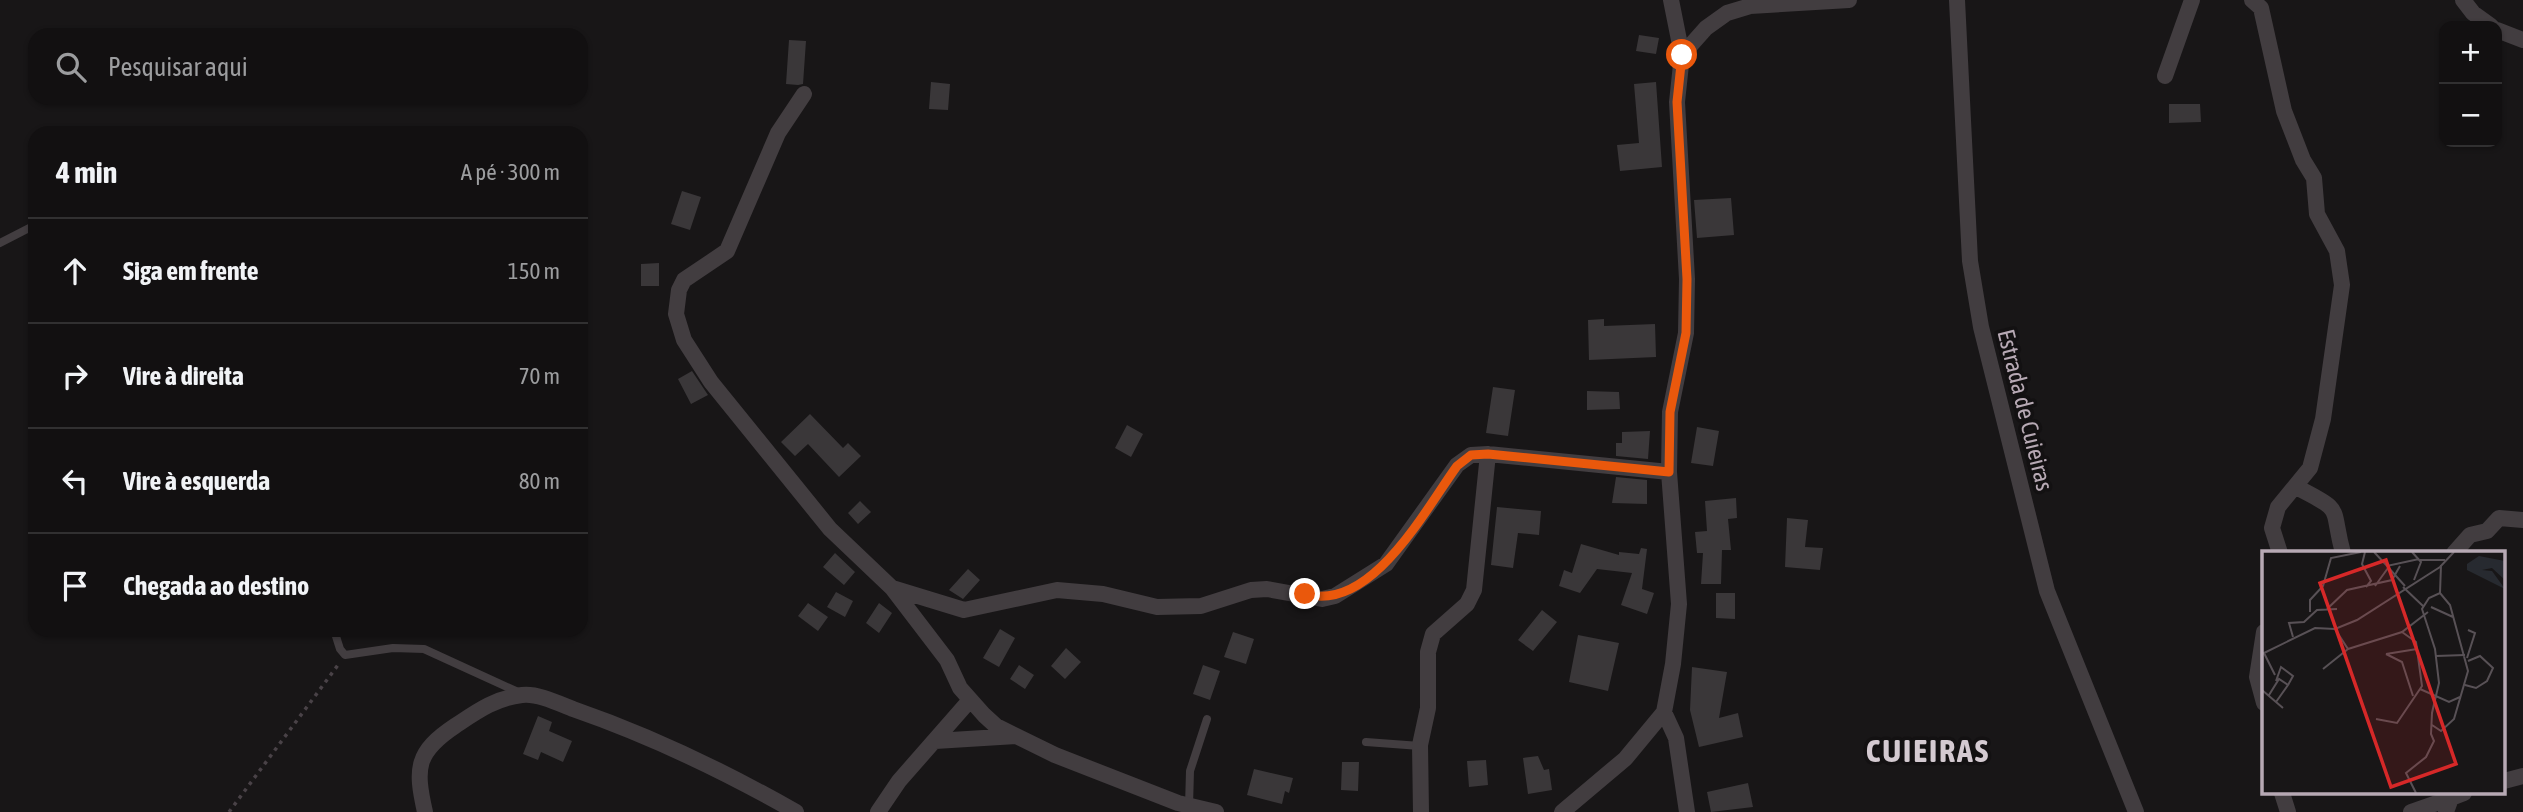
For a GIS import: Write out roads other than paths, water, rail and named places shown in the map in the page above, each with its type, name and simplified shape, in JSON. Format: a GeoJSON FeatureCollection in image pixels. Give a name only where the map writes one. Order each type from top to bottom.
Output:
{"type":"FeatureCollection","features":[{"type":"Feature","properties":{"kind":"street"},"geometry":{"type":"LineString","coordinates":[[1562,812],[1625,759],[1664,712],[1673,664],[1679,604],[1669,472],[1670,412],[1686,333],[1687,279],[1677,102],[1682,55],[1671,0]]}},
{"type":"Feature","properties":{"kind":"street"},"geometry":{"type":"LineString","coordinates":[[1682,55],[1706,28],[1727,13],[1750,6],[1849,0]]}},
{"type":"Feature","properties":{"kind":"street","name":"Estrada de Cuieiras"},"geometry":{"type":"LineString","coordinates":[[1957,0],[1970,261],[1981,327],[2048,591],[2136,812]]}},
{"type":"Feature","properties":{"kind":"street"},"geometry":{"type":"LineString","coordinates":[[2165,76],[2192,0]]}},
{"type":"Feature","properties":{"kind":"street"},"geometry":{"type":"LineString","coordinates":[[2252,0],[2261,8],[2284,111],[2303,160],[2314,177],[2317,214],[2337,251],[2342,267],[2342,285],[2323,419],[2310,468],[2278,507],[2272,528],[2279,551]]}},
{"type":"Feature","properties":{"kind":"street"},"geometry":{"type":"LineString","coordinates":[[2463,0],[2473,13],[2484,21]]}},
{"type":"Feature","properties":{"kind":"street"},"geometry":{"type":"LineString","coordinates":[[2502,32],[2523,40]]}},
{"type":"Feature","properties":{"kind":"street"},"geometry":{"type":"LineString","coordinates":[[804,94],[778,133],[727,251],[684,281],[679,290],[676,314],[684,340],[711,382],[830,529],[892,588],[940,650],[970,699],[996,726],[1055,755],[1189,806],[1216,812]]}},
{"type":"Feature","properties":{"kind":"street"},"geometry":{"type":"LineString","coordinates":[[892,588],[964,610],[1057,590],[1103,594],[1157,607],[1201,606],[1251,590],[1267,589],[1322,599],[1335,596],[1386,564],[1457,466],[1471,455],[1488,454],[1669,472]]}},
{"type":"Feature","properties":{"kind":"street"},"geometry":{"type":"LineString","coordinates":[[1422,812],[1420,746],[1428,708],[1429,652],[1433,634],[1467,604],[1474,590],[1488,454]]}},
{"type":"Feature","properties":{"kind":"street"},"geometry":{"type":"LineString","coordinates":[[2296,487],[2322,499],[2334,510],[2343,551]]}},
{"type":"Feature","properties":{"kind":"street"},"geometry":{"type":"LineString","coordinates":[[2456,551],[2465,539],[2487,531],[2494,521],[2510,517],[2523,520]]}},
{"type":"Feature","properties":{"kind":"street"},"geometry":{"type":"LineString","coordinates":[[2262,645],[2257,677],[2262,696]]}},
{"type":"Feature","properties":{"kind":"street"},"geometry":{"type":"LineString","coordinates":[[425,812],[419,771],[422,755],[430,744],[493,701],[524,694],[550,700],[662,743],[796,812]]}},
{"type":"Feature","properties":{"kind":"street"},"geometry":{"type":"LineString","coordinates":[[878,812],[899,781],[970,699]]}},
{"type":"Feature","properties":{"kind":"street"},"geometry":{"type":"LineString","coordinates":[[1664,712],[1676,738],[1687,812]]}},
{"type":"Feature","properties":{"kind":"street"},"geometry":{"type":"LineString","coordinates":[[935,741],[1017,736]]}},
{"type":"Feature","properties":{"kind":"street"},"geometry":{"type":"LineString","coordinates":[[2506,780],[2523,776]]}},
{"type":"Feature","properties":{"kind":"street"},"geometry":{"type":"LineString","coordinates":[[2282,794],[2288,812]]}},
{"type":"Feature","properties":{"kind":"street"},"geometry":{"type":"LineString","coordinates":[[2411,812],[2429,799],[2453,801]]}},
{"type":"Feature","properties":{"kind":"lane"},"geometry":{"type":"LineString","coordinates":[[0,243],[28,229]]}},
{"type":"Feature","properties":{"kind":"lane"},"geometry":{"type":"LineString","coordinates":[[336,637],[345,655],[393,648],[424,649],[524,694]]}},
{"type":"Feature","properties":{"kind":"lane"},"geometry":{"type":"LineString","coordinates":[[1189,806],[1190,771],[1207,719]]}},
{"type":"Feature","properties":{"kind":"lane"},"geometry":{"type":"LineString","coordinates":[[1366,742],[1420,746]]}},
{"type":"Feature","properties":{"kind":"district","name":"CUIEIRAS"},"geometry":{"type":"Point","coordinates":[1928,751]}}]}
